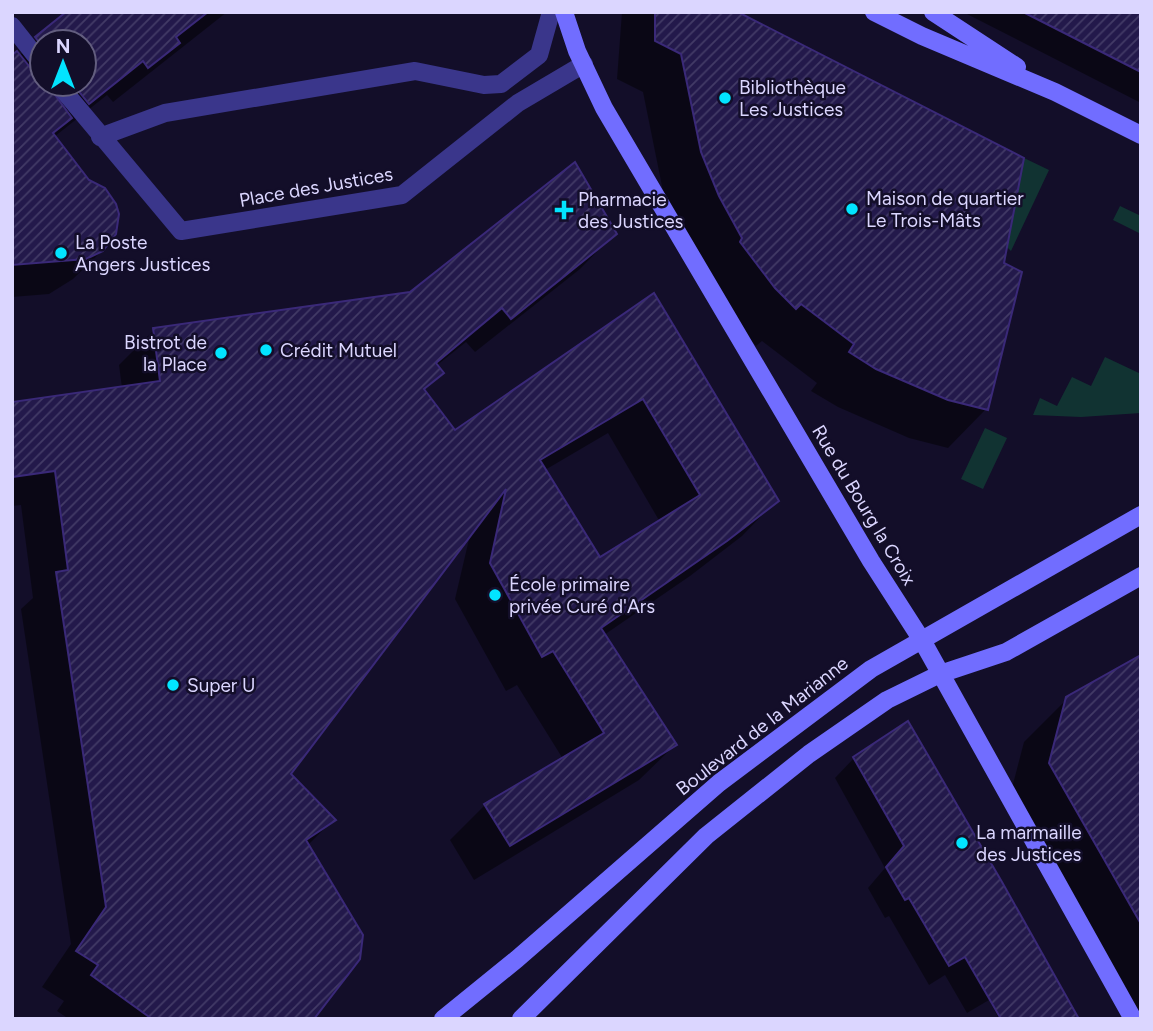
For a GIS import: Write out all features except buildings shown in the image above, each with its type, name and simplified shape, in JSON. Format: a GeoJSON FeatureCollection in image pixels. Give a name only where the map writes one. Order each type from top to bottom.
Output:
{"type":"FeatureCollection","features":[{"type":"Feature","properties":{"kind":"street"},"geometry":{"type":"LineString","coordinates":[[100,137],[165,113],[415,71],[484,85],[501,84],[539,55],[551,12]]}},
{"type":"Feature","properties":{"kind":"street","name":"Rue du Bourg la Croix"},"geometry":{"type":"LineString","coordinates":[[564,12],[604,108],[864,550],[923,642],[1133,1019]]}},
{"type":"Feature","properties":{"kind":"street"},"geometry":{"type":"LineString","coordinates":[[874,12],[922,36],[1055,92],[1141,135]]}},
{"type":"Feature","properties":{"kind":"street"},"geometry":{"type":"LineString","coordinates":[[933,12],[1055,92]]}},
{"type":"Feature","properties":{"kind":"street"},"geometry":{"type":"LineString","coordinates":[[12,26],[28,46]]}},
{"type":"Feature","properties":{"kind":"street","name":"Place des Justices"},"geometry":{"type":"LineString","coordinates":[[69,98],[181,231],[402,195],[519,103],[584,64]]}},
{"type":"Feature","properties":{"kind":"street","name":"Boulevard de la Marianne"},"geometry":{"type":"LineString","coordinates":[[443,1019],[719,783],[871,669],[923,642],[1141,515]]}},
{"type":"Feature","properties":{"kind":"street"},"geometry":{"type":"LineString","coordinates":[[521,1019],[716,828],[809,754],[876,707],[940,674],[1006,652],[1141,576]]}},
{"type":"Feature","properties":{"kind":"green space"},"geometry":{"type":"Polygon","coordinates":[[[1024,158],[1049,170],[1011,251],[997,237],[1012,222],[1024,158]]]}},
{"type":"Feature","properties":{"kind":"green space"},"geometry":{"type":"Polygon","coordinates":[[[1120,206],[1141,216],[1141,234],[1113,220],[1120,206]]]}},
{"type":"Feature","properties":{"kind":"green space"},"geometry":{"type":"Polygon","coordinates":[[[1105,357],[1141,374],[1141,413],[1081,417],[1033,415],[1040,398],[1057,406],[1072,377],[1091,386],[1105,357]]]}},
{"type":"Feature","properties":{"kind":"green space"},"geometry":{"type":"Polygon","coordinates":[[[985,428],[1007,438],[983,489],[961,479],[985,428]]]}},
{"type":"Feature","properties":{"kind":"place","name":"Bibliothèque Les Justices"},"geometry":{"type":"Point","coordinates":[725,98]}},
{"type":"Feature","properties":{"kind":"place","name":"Maison de quartier Le Trois-Mâts"},"geometry":{"type":"Point","coordinates":[852,209]}},
{"type":"Feature","properties":{"kind":"place","name":"Pharmacie des Justices"},"geometry":{"type":"Point","coordinates":[564,210]}},
{"type":"Feature","properties":{"kind":"place","name":"La Poste Angers Justices"},"geometry":{"type":"Point","coordinates":[61,253]}},
{"type":"Feature","properties":{"kind":"place","name":"Crédit Mutuel"},"geometry":{"type":"Point","coordinates":[266,350]}},
{"type":"Feature","properties":{"kind":"place","name":"Bistrot de la Place"},"geometry":{"type":"Point","coordinates":[221,353]}},
{"type":"Feature","properties":{"kind":"place","name":"École primaire privée Curé d'Ars"},"geometry":{"type":"Point","coordinates":[495,595]}},
{"type":"Feature","properties":{"kind":"place","name":"Super U"},"geometry":{"type":"Point","coordinates":[173,685]}},
{"type":"Feature","properties":{"kind":"place","name":"La marmaille des Justices"},"geometry":{"type":"Point","coordinates":[962,843]}}]}
